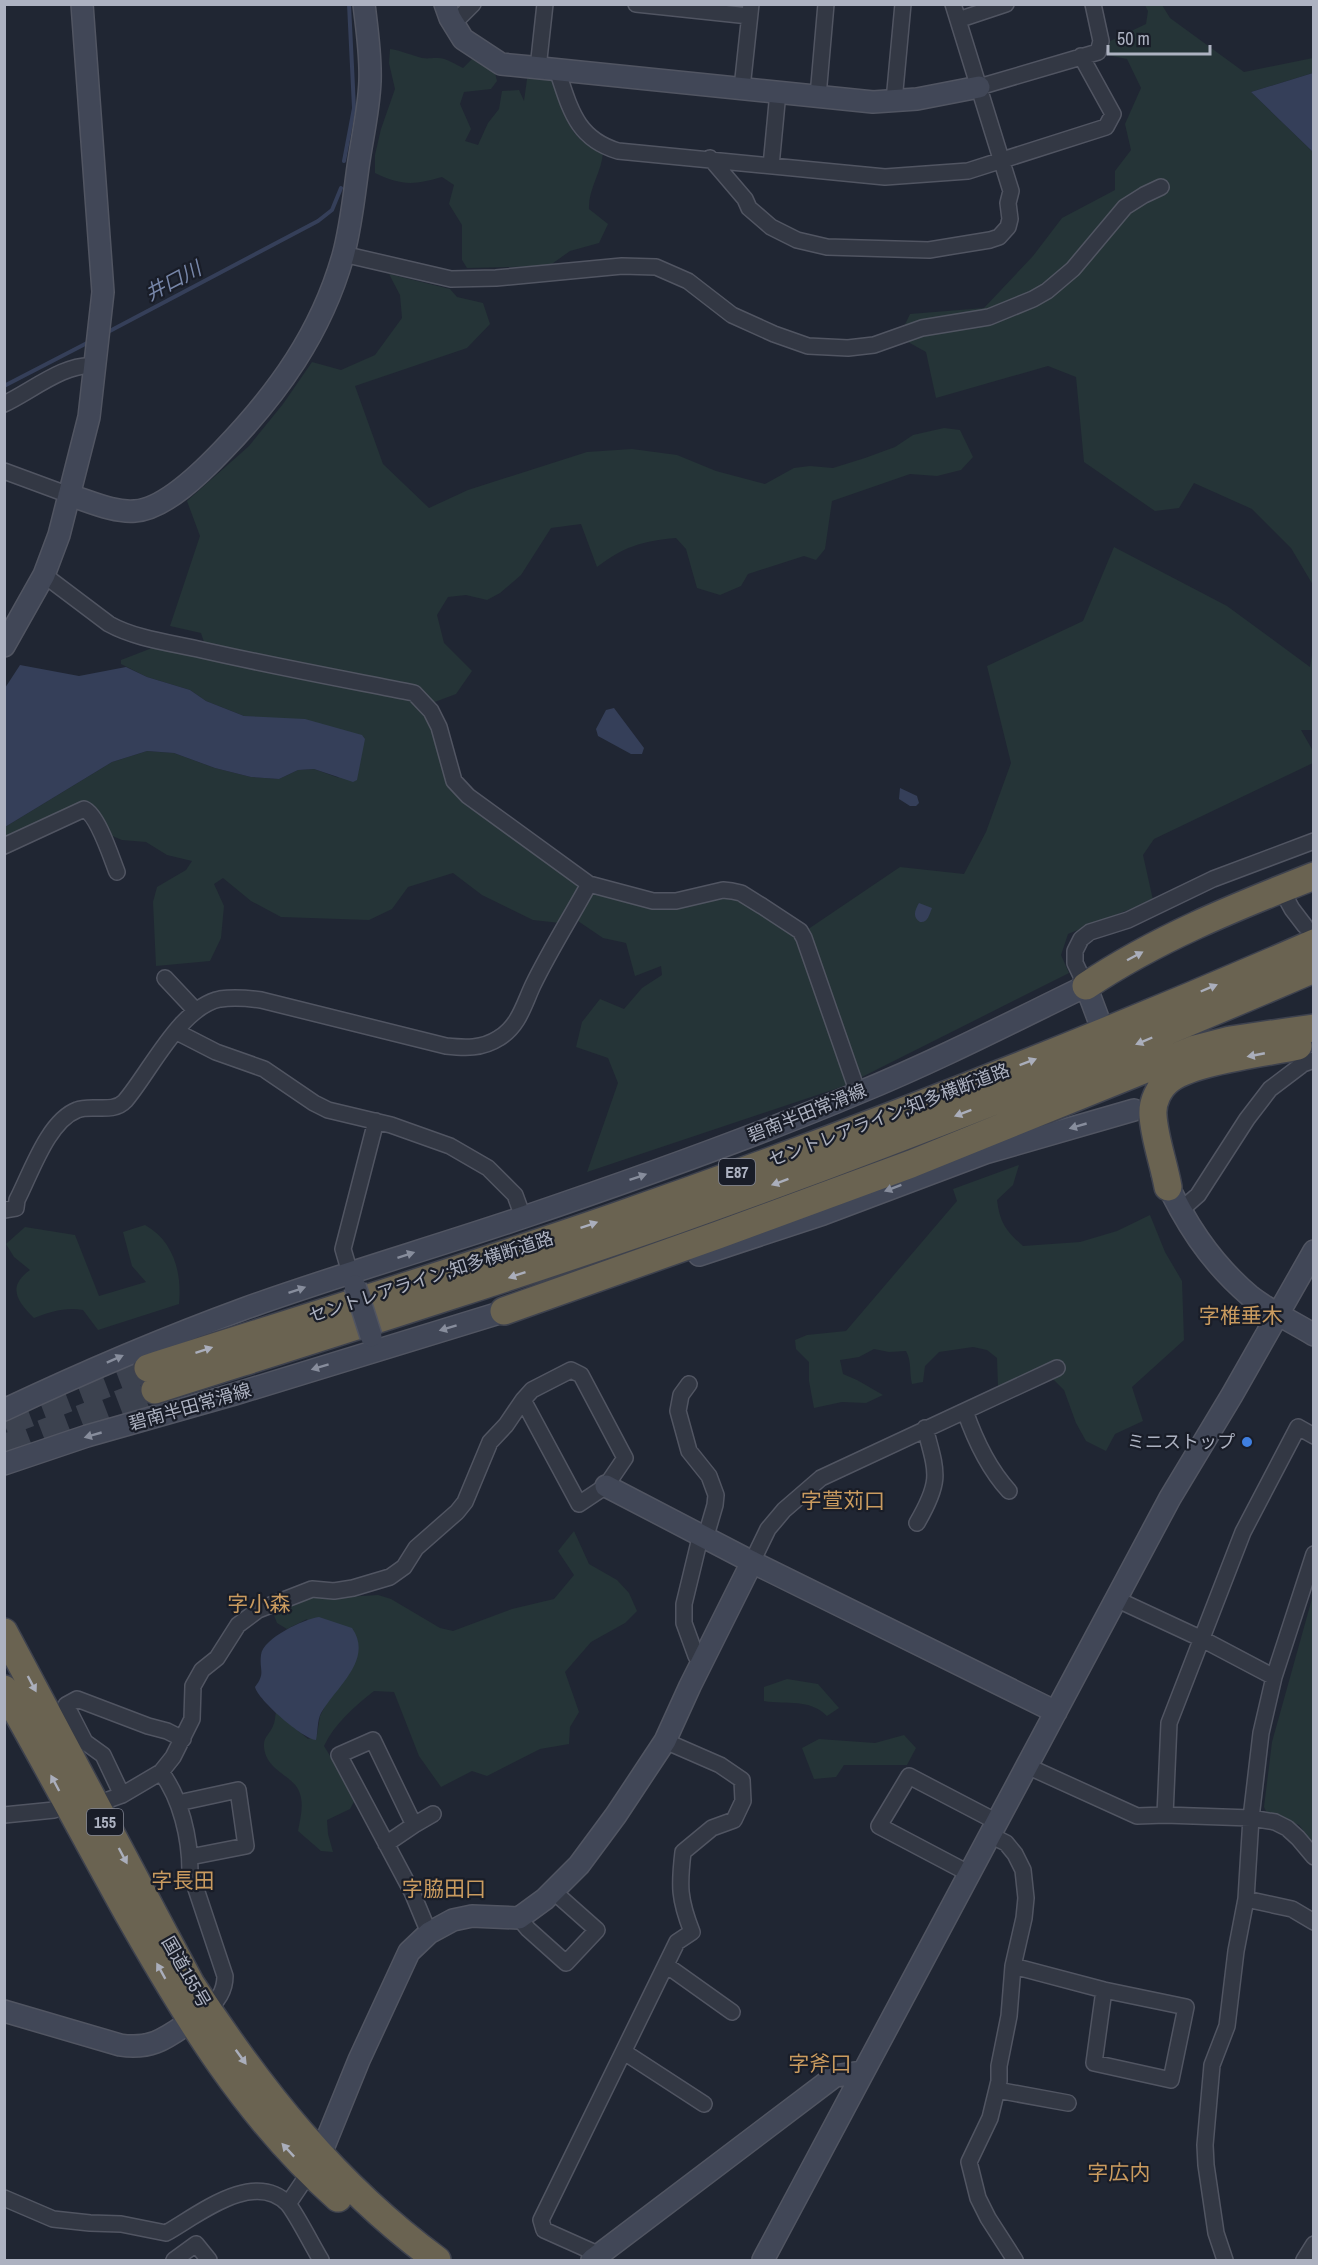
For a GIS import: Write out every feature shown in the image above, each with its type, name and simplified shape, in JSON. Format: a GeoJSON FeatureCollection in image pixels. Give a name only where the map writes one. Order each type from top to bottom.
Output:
{"type":"FeatureCollection","features":[{"type":"Feature","properties":{"kind":"highway"},"geometry":{"type":"LineString","coordinates":[[1086,986],[1139,954],[1230,910],[1314,876]]}},
{"type":"Feature","properties":{"kind":"highway","name":"セントレアライン;知多横断道路"},"geometry":{"type":"LineString","coordinates":[[1309,934],[1044,1056],[743,1170],[152,1379],[470,1291],[677,1220],[904,1136],[1101,1059],[1314,969]]}},
{"type":"Feature","properties":{"kind":"highway"},"geometry":{"type":"LineString","coordinates":[[504,1311],[858,1184],[1195,1049],[1230,1040],[1314,1028]]}},
{"type":"Feature","properties":{"kind":"highway"},"geometry":{"type":"LineString","coordinates":[[1174,1198],[1152,1115],[1154,1100],[1168,1080],[1183,1072],[1222,1061],[1314,1043]]}},
{"type":"Feature","properties":{"kind":"highway","name":"国道155号"},"geometry":{"type":"LineString","coordinates":[[4,1632],[191,1984],[199,2015],[241,2095],[315,2165],[409,2260]]}},
{"type":"Feature","properties":{"kind":"highway","name":"国道155号"},"geometry":{"type":"LineString","coordinates":[[4,1689],[173,1994],[199,2015]]}},
{"type":"Feature","properties":{"kind":"highway","name":"国道155号"},"geometry":{"type":"LineString","coordinates":[[315,2165],[437,2260]]}},
{"type":"Feature","properties":{"kind":"street"},"geometry":{"type":"LineString","coordinates":[[4,646],[44,575],[59,535],[89,417],[103,292],[82,4]]}},
{"type":"Feature","properties":{"kind":"street"},"geometry":{"type":"LineString","coordinates":[[4,471],[69,495],[120,510],[135,511],[159,504],[193,479],[258,414],[285,376],[322,314],[343,254],[369,99],[369,49],[364,4]]}},
{"type":"Feature","properties":{"kind":"street"},"geometry":{"type":"LineString","coordinates":[[473,4],[449,14],[463,39],[501,64],[873,102],[917,99],[979,87],[1098,52],[1101,41],[1093,4]]}},
{"type":"Feature","properties":{"kind":"street"},"geometry":{"type":"LineString","coordinates":[[545,4],[548,69],[573,116],[586,133],[600,144],[618,151],[710,158],[771,166],[885,177],[968,171],[1106,127],[1113,114],[1081,56]]}},
{"type":"Feature","properties":{"kind":"street"},"geometry":{"type":"LineString","coordinates":[[636,4],[750,10],[742,88]]}},
{"type":"Feature","properties":{"kind":"street"},"geometry":{"type":"LineString","coordinates":[[818,96],[826,4]]}},
{"type":"Feature","properties":{"kind":"street"},"geometry":{"type":"LineString","coordinates":[[894,101],[903,4]]}},
{"type":"Feature","properties":{"kind":"street"},"geometry":{"type":"LineString","coordinates":[[710,158],[745,199],[749,208],[771,227],[806,243],[855,249],[929,250],[964,246],[999,237],[1006,229],[1010,217],[1008,203],[1011,191],[953,4]]}},
{"type":"Feature","properties":{"kind":"street"},"geometry":{"type":"LineString","coordinates":[[958,20],[1006,4]]}},
{"type":"Feature","properties":{"kind":"street"},"geometry":{"type":"LineString","coordinates":[[771,166],[778,92]]}},
{"type":"Feature","properties":{"kind":"street"},"geometry":{"type":"LineString","coordinates":[[343,254],[451,279],[496,278],[622,266],[657,267],[688,281],[732,315],[774,334],[808,346],[848,348],[874,345],[922,328],[988,317],[1033,299],[1047,291],[1073,269],[1125,207],[1161,188]]}},
{"type":"Feature","properties":{"kind":"street"},"geometry":{"type":"LineString","coordinates":[[4,404],[65,371],[81,366],[94,366]]}},
{"type":"Feature","properties":{"kind":"street"},"geometry":{"type":"LineString","coordinates":[[44,575],[109,624],[120,628],[249,661],[414,693],[431,711],[439,727],[454,781],[461,789],[483,808],[589,884],[653,901],[675,901],[723,890],[741,893],[800,931],[858,1093]]}},
{"type":"Feature","properties":{"kind":"street"},"geometry":{"type":"LineString","coordinates":[[4,846],[84,809],[90,813],[96,823],[117,872]]}},
{"type":"Feature","properties":{"kind":"street"},"geometry":{"type":"LineString","coordinates":[[1098,1018],[1075,963],[1075,951],[1081,939],[1090,932],[1128,920],[1213,879],[1314,841]]}},
{"type":"Feature","properties":{"kind":"street"},"geometry":{"type":"LineString","coordinates":[[4,1210],[16,1208],[17,1200],[56,1125],[78,1109],[104,1109],[123,1103],[186,1019],[205,1005],[218,1000],[243,998],[261,1000],[446,1046],[471,1048],[500,1038],[514,1025],[524,1008],[533,986],[589,884]]}},
{"type":"Feature","properties":{"kind":"street"},"geometry":{"type":"LineString","coordinates":[[1281,889],[1309,934]]}},
{"type":"Feature","properties":{"kind":"street"},"geometry":{"type":"LineString","coordinates":[[165,978],[196,1011]]}},
{"type":"Feature","properties":{"kind":"street","name":"碧南半田常滑線"},"geometry":{"type":"LineString","coordinates":[[4,1410],[143,1347],[259,1304],[352,1279],[684,1161],[858,1093],[953,1052],[1086,986]]}},
{"type":"Feature","properties":{"kind":"street"},"geometry":{"type":"LineString","coordinates":[[177,1032],[216,1052],[264,1069],[328,1110],[376,1121],[450,1146],[488,1168],[515,1195],[523,1217]]}},
{"type":"Feature","properties":{"kind":"street"},"geometry":{"type":"LineString","coordinates":[[1174,1198],[1198,1194],[1247,1119],[1270,1089],[1295,1069],[1314,1060]]}},
{"type":"Feature","properties":{"kind":"street"},"geometry":{"type":"LineString","coordinates":[[1126,1090],[1174,1198],[1208,1255],[1251,1297],[1314,1335]]}},
{"type":"Feature","properties":{"kind":"street","name":"碧南半田常滑線"},"geometry":{"type":"LineString","coordinates":[[4,1464],[374,1343],[570,1295],[660,1268],[823,1214],[985,1153],[1134,1110]]}},
{"type":"Feature","properties":{"kind":"street"},"geometry":{"type":"LineString","coordinates":[[374,1343],[343,1249],[376,1121]]}},
{"type":"Feature","properties":{"kind":"street"},"geometry":{"type":"LineString","coordinates":[[764,2260],[1170,1497],[1232,1395],[1314,1251]]}},
{"type":"Feature","properties":{"kind":"street"},"geometry":{"type":"LineString","coordinates":[[288,2204],[315,2165],[355,2069],[409,1952],[429,1933],[453,1920],[472,1916],[519,1918],[553,1891],[579,1865],[616,1815],[665,1741],[768,1529],[804,1490],[821,1478],[1058,1368]]}},
{"type":"Feature","properties":{"kind":"street"},"geometry":{"type":"LineString","coordinates":[[183,1739],[167,1731],[77,1699],[66,1705],[85,1742],[102,1755],[115,1798],[161,1772],[173,1757],[183,1739],[192,1719],[193,1686],[202,1670],[217,1658],[238,1625],[258,1610],[312,1589],[334,1591],[353,1588],[390,1577],[404,1567],[421,1542],[457,1512],[465,1502],[490,1442],[506,1425],[523,1400],[532,1390],[571,1370],[581,1375],[626,1458],[606,1486],[579,1504],[523,1400]]}},
{"type":"Feature","properties":{"kind":"street"},"geometry":{"type":"LineString","coordinates":[[689,1384],[681,1395],[678,1411],[689,1451],[709,1476],[716,1496],[716,1505],[690,1575],[684,1616],[696,1656],[702,1661]]}},
{"type":"Feature","properties":{"kind":"street"},"geometry":{"type":"LineString","coordinates":[[965,1411],[971,1430],[992,1469],[1009,1491]]}},
{"type":"Feature","properties":{"kind":"street"},"geometry":{"type":"LineString","coordinates":[[1165,1815],[1169,1723],[1243,1532],[1298,1427],[1314,1436]]}},
{"type":"Feature","properties":{"kind":"street"},"geometry":{"type":"LineString","coordinates":[[917,1523],[933,1493],[936,1476],[926,1428]]}},
{"type":"Feature","properties":{"kind":"street"},"geometry":{"type":"LineString","coordinates":[[606,1486],[752,1562],[1056,1712]]}},
{"type":"Feature","properties":{"kind":"street"},"geometry":{"type":"LineString","coordinates":[[1225,2260],[1216,2233],[1206,2166],[1205,2145],[1212,2066],[1227,2026],[1236,1951],[1246,1899],[1259,1742],[1274,1677],[1314,1554]]}},
{"type":"Feature","properties":{"kind":"street"},"geometry":{"type":"LineString","coordinates":[[1116,1599],[1202,1639],[1274,1677]]}},
{"type":"Feature","properties":{"kind":"street"},"geometry":{"type":"LineString","coordinates":[[414,1826],[373,1740],[339,1755],[412,1892],[429,1933]]}},
{"type":"Feature","properties":{"kind":"street"},"geometry":{"type":"LineString","coordinates":[[665,1741],[720,1765],[742,1780],[743,1801],[734,1820],[712,1828],[684,1852],[679,1884],[682,1907],[692,1932],[678,1942],[666,1965],[541,2220],[544,2230],[591,2251],[594,2259],[836,2076],[863,2072]]}},
{"type":"Feature","properties":{"kind":"street"},"geometry":{"type":"LineString","coordinates":[[1027,1766],[1137,1816],[1251,1818],[1275,1822],[1287,1828],[1314,1857]]}},
{"type":"Feature","properties":{"kind":"street"},"geometry":{"type":"LineString","coordinates":[[4,2011],[120,2045],[148,2046],[162,2041],[199,2015],[222,1994],[225,1987],[225,1976],[189,1871],[190,1857],[178,1803],[170,1783],[161,1772]]}},
{"type":"Feature","properties":{"kind":"street"},"geometry":{"type":"LineString","coordinates":[[970,1874],[879,1826],[909,1776],[994,1828],[1015,1854],[1025,1882],[1024,1918],[1013,1966],[1009,2016],[997,2090],[990,2118],[969,2163],[978,2198],[1015,2260]]}},
{"type":"Feature","properties":{"kind":"street"},"geometry":{"type":"LineString","coordinates":[[178,1803],[238,1790],[246,1846],[190,1857]]}},
{"type":"Feature","properties":{"kind":"street"},"geometry":{"type":"LineString","coordinates":[[4,1815],[54,1810]]}},
{"type":"Feature","properties":{"kind":"street"},"geometry":{"type":"LineString","coordinates":[[386,1844],[433,1814]]}},
{"type":"Feature","properties":{"kind":"street"},"geometry":{"type":"LineString","coordinates":[[519,1918],[566,1963],[597,1930],[553,1891]]}},
{"type":"Feature","properties":{"kind":"street"},"geometry":{"type":"LineString","coordinates":[[1246,1899],[1292,1908],[1314,1922]]}},
{"type":"Feature","properties":{"kind":"street"},"geometry":{"type":"LineString","coordinates":[[666,1965],[732,2012]]}},
{"type":"Feature","properties":{"kind":"street"},"geometry":{"type":"LineString","coordinates":[[1013,1966],[1104,1990],[1186,2007],[1171,2080],[1094,2063],[1104,1990]]}},
{"type":"Feature","properties":{"kind":"street"},"geometry":{"type":"LineString","coordinates":[[624,2052],[704,2104]]}},
{"type":"Feature","properties":{"kind":"street"},"geometry":{"type":"LineString","coordinates":[[997,2090],[1068,2103]]}},
{"type":"Feature","properties":{"kind":"street"},"geometry":{"type":"LineString","coordinates":[[4,2198],[53,2219],[121,2224],[166,2233],[232,2194],[268,2192],[288,2204],[321,2260]]}},
{"type":"Feature","properties":{"kind":"street"},"geometry":{"type":"LineString","coordinates":[[174,2260],[196,2244],[209,2260]]}},
{"type":"Feature","properties":{"kind":"street"},"geometry":{"type":"LineString","coordinates":[[1304,2260],[1314,2244]]}},
{"type":"Feature","properties":{"kind":"shaded area"},"geometry":{"type":"Polygon","coordinates":[[[1145,5],[1162,5],[1170,18],[1244,72],[1313,58],[1313,73],[1251,92],[1313,152],[1313,585],[1291,548],[1252,509],[1194,483],[1179,508],[1155,511],[1084,462],[1076,377],[1048,366],[936,398],[926,352],[899,337],[910,314],[984,308],[1033,256],[1062,218],[1115,190],[1115,171],[1131,150],[1125,124],[1141,88],[1127,59],[1107,55],[1106,43],[1146,24],[1148,11],[1145,5]]]}},
{"type":"Feature","properties":{"kind":"shaded area"},"geometry":{"type":"Polygon","coordinates":[[[390,49],[422,58],[443,59],[463,68],[472,59],[495,73],[497,81],[491,89],[464,92],[460,104],[471,129],[465,141],[478,145],[488,123],[499,109],[502,91],[519,90],[524,101],[528,72],[553,78],[564,113],[574,132],[591,147],[603,152],[589,202],[589,209],[608,224],[599,243],[570,251],[549,266],[467,268],[462,260],[462,225],[449,204],[454,185],[442,177],[408,183],[375,173],[375,155],[381,129],[395,89],[389,63],[390,49]]]}},
{"type":"Feature","properties":{"kind":"shaded area"},"geometry":{"type":"Polygon","coordinates":[[[389,274],[450,289],[457,297],[483,303],[490,324],[467,348],[355,386],[383,464],[429,508],[468,490],[587,452],[632,449],[677,455],[716,471],[765,484],[794,468],[810,466],[833,468],[895,447],[913,435],[944,428],[960,430],[973,457],[961,470],[937,476],[910,474],[832,501],[825,549],[816,560],[804,556],[748,574],[741,586],[720,595],[697,588],[686,549],[676,538],[634,546],[616,554],[597,567],[581,524],[551,528],[521,575],[500,593],[487,600],[466,595],[448,597],[437,615],[444,643],[472,671],[456,694],[432,703],[205,645],[201,633],[170,626],[200,536],[187,501],[249,446],[283,404],[312,362],[341,370],[375,355],[402,318],[400,295],[389,274]]]}},
{"type":"Feature","properties":{"kind":"shaded area"},"geometry":{"type":"Polygon","coordinates":[[[1114,547],[1227,606],[1310,667],[1313,649],[1313,730],[1301,730],[1313,751],[1313,763],[1154,839],[1143,855],[1153,900],[1068,934],[1061,955],[1069,973],[844,1086],[587,1172],[618,1083],[608,1058],[576,1047],[582,1022],[600,999],[624,1009],[642,988],[662,975],[661,966],[635,976],[626,943],[603,938],[575,919],[593,890],[645,906],[736,894],[798,936],[900,867],[964,874],[986,832],[1011,763],[987,666],[1083,621],[1114,547]]]}},
{"type":"Feature","properties":{"kind":"shaded area"},"geometry":{"type":"Polygon","coordinates":[[[152,648],[408,697],[427,712],[449,784],[468,807],[581,883],[560,923],[533,920],[482,895],[453,873],[408,887],[392,909],[369,920],[281,917],[251,901],[223,878],[214,884],[224,906],[221,938],[210,961],[156,966],[153,902],[157,887],[186,870],[192,861],[167,855],[146,842],[122,840],[110,835],[88,801],[5,839],[5,827],[112,762],[147,751],[174,753],[215,768],[251,777],[279,779],[298,770],[314,769],[339,778],[270,718],[244,716],[206,701],[190,690],[147,677],[121,664],[121,660],[152,648]]]}},
{"type":"Feature","properties":{"kind":"shaded area"},"geometry":{"type":"Polygon","coordinates":[[[1019,1165],[1013,1185],[997,1200],[1005,1226],[1023,1246],[1080,1242],[1117,1231],[1150,1215],[1165,1252],[1182,1281],[1184,1340],[1132,1387],[1143,1421],[1115,1434],[1106,1451],[1086,1441],[1076,1423],[1064,1390],[1043,1369],[998,1386],[997,1358],[987,1350],[973,1347],[939,1352],[925,1366],[923,1382],[912,1384],[906,1351],[889,1352],[874,1349],[859,1357],[840,1360],[843,1374],[883,1395],[866,1403],[842,1402],[814,1408],[809,1381],[809,1362],[796,1349],[795,1340],[807,1335],[846,1331],[957,1201],[953,1189],[1019,1165]]]}},
{"type":"Feature","properties":{"kind":"shaded area"},"geometry":{"type":"Polygon","coordinates":[[[145,1225],[163,1240],[174,1259],[179,1281],[179,1304],[98,1330],[83,1310],[64,1310],[34,1318],[19,1300],[16,1288],[18,1282],[30,1270],[14,1257],[6,1244],[25,1227],[75,1235],[99,1296],[146,1282],[132,1266],[123,1232],[145,1225]]]}},
{"type":"Feature","properties":{"kind":"shaded area"},"geometry":{"type":"Polygon","coordinates":[[[574,1531],[589,1564],[617,1580],[629,1593],[637,1611],[625,1623],[591,1642],[565,1672],[579,1712],[570,1727],[569,1744],[540,1749],[487,1776],[472,1771],[441,1787],[419,1756],[394,1692],[374,1691],[339,1723],[324,1746],[356,1798],[350,1809],[327,1820],[333,1852],[321,1851],[298,1831],[302,1808],[300,1794],[293,1782],[270,1762],[264,1747],[274,1724],[276,1712],[308,1739],[317,1735],[320,1716],[326,1704],[307,1619],[287,1629],[277,1623],[273,1613],[281,1603],[312,1594],[331,1598],[378,1595],[391,1599],[440,1628],[453,1631],[512,1609],[554,1599],[574,1575],[558,1551],[574,1531]]]}},
{"type":"Feature","properties":{"kind":"shaded area"},"geometry":{"type":"Polygon","coordinates":[[[1313,1595],[1313,1843],[1299,1825],[1267,1813],[1264,1807],[1272,1742],[1313,1595]]]}},
{"type":"Feature","properties":{"kind":"shaded area"},"geometry":{"type":"Polygon","coordinates":[[[787,1679],[818,1684],[839,1708],[827,1716],[820,1710],[805,1704],[764,1701],[764,1687],[787,1679]]]}},
{"type":"Feature","properties":{"kind":"shaded area"},"geometry":{"type":"Polygon","coordinates":[[[904,1735],[916,1748],[907,1765],[844,1765],[836,1777],[814,1779],[802,1748],[819,1739],[875,1743],[904,1735]]]}},
{"type":"Feature","properties":{"kind":"water"},"geometry":{"type":"Polygon","coordinates":[[[1314,73],[1313,152],[1251,92],[1314,73]]]}},
{"type":"Feature","properties":{"kind":"water"},"geometry":{"type":"Polygon","coordinates":[[[20,665],[79,676],[126,667],[147,677],[190,690],[206,701],[244,716],[305,719],[362,735],[365,739],[357,780],[353,782],[314,769],[298,770],[279,779],[251,777],[215,768],[174,753],[147,751],[112,762],[5,827],[5,688],[20,665]]]}},
{"type":"Feature","properties":{"kind":"water"},"geometry":{"type":"Polygon","coordinates":[[[614,708],[644,748],[642,754],[631,754],[598,736],[596,729],[606,710],[614,708]]]}},
{"type":"Feature","properties":{"kind":"water"},"geometry":{"type":"Polygon","coordinates":[[[900,788],[917,796],[919,803],[916,806],[910,806],[899,799],[900,788]]]}},
{"type":"Feature","properties":{"kind":"water"},"geometry":{"type":"Polygon","coordinates":[[[919,903],[932,908],[928,918],[923,922],[917,920],[915,916],[919,903]]]}},
{"type":"Feature","properties":{"kind":"water"},"geometry":{"type":"Polygon","coordinates":[[[319,1617],[352,1628],[358,1639],[359,1651],[350,1672],[321,1713],[316,1740],[301,1733],[282,1718],[264,1701],[255,1687],[261,1675],[261,1655],[269,1642],[295,1625],[319,1617]]]}},
{"type":"Feature","properties":{"kind":"waterway","name":"井口川"},"geometry":{"type":"LineString","coordinates":[[344,161],[354,108],[349,4]]}},
{"type":"Feature","properties":{"kind":"waterway","name":"井口川"},"geometry":{"type":"LineString","coordinates":[[106,333],[318,221],[332,210],[341,188]]}},
{"type":"Feature","properties":{"kind":"waterway","name":"井口川"},"geometry":{"type":"LineString","coordinates":[[4,386],[89,342]]}},
{"type":"Feature","properties":{"kind":"tunnel"},"geometry":{"type":"LineString","coordinates":[[4,1423],[148,1368]]}},
{"type":"Feature","properties":{"kind":"tunnel"},"geometry":{"type":"LineString","coordinates":[[4,1448],[155,1390]]}},
{"type":"Feature","properties":{"kind":"place","name":"ミニストップ"},"geometry":{"type":"Point","coordinates":[1247,1442]}},
{"type":"Feature","properties":{"kind":"district","name":"字椎垂木"},"geometry":{"type":"Point","coordinates":[1241,1316]}},
{"type":"Feature","properties":{"kind":"district","name":"字萱苅口"},"geometry":{"type":"Point","coordinates":[843,1501]}},
{"type":"Feature","properties":{"kind":"district","name":"字小森"},"geometry":{"type":"Point","coordinates":[259,1604]}},
{"type":"Feature","properties":{"kind":"district","name":"字長田"},"geometry":{"type":"Point","coordinates":[183,1881]}},
{"type":"Feature","properties":{"kind":"district","name":"字脇田口"},"geometry":{"type":"Point","coordinates":[444,1889]}},
{"type":"Feature","properties":{"kind":"district","name":"字斧口"},"geometry":{"type":"Point","coordinates":[820,2064]}},
{"type":"Feature","properties":{"kind":"district","name":"字広内"},"geometry":{"type":"Point","coordinates":[1119,2173]}}]}
